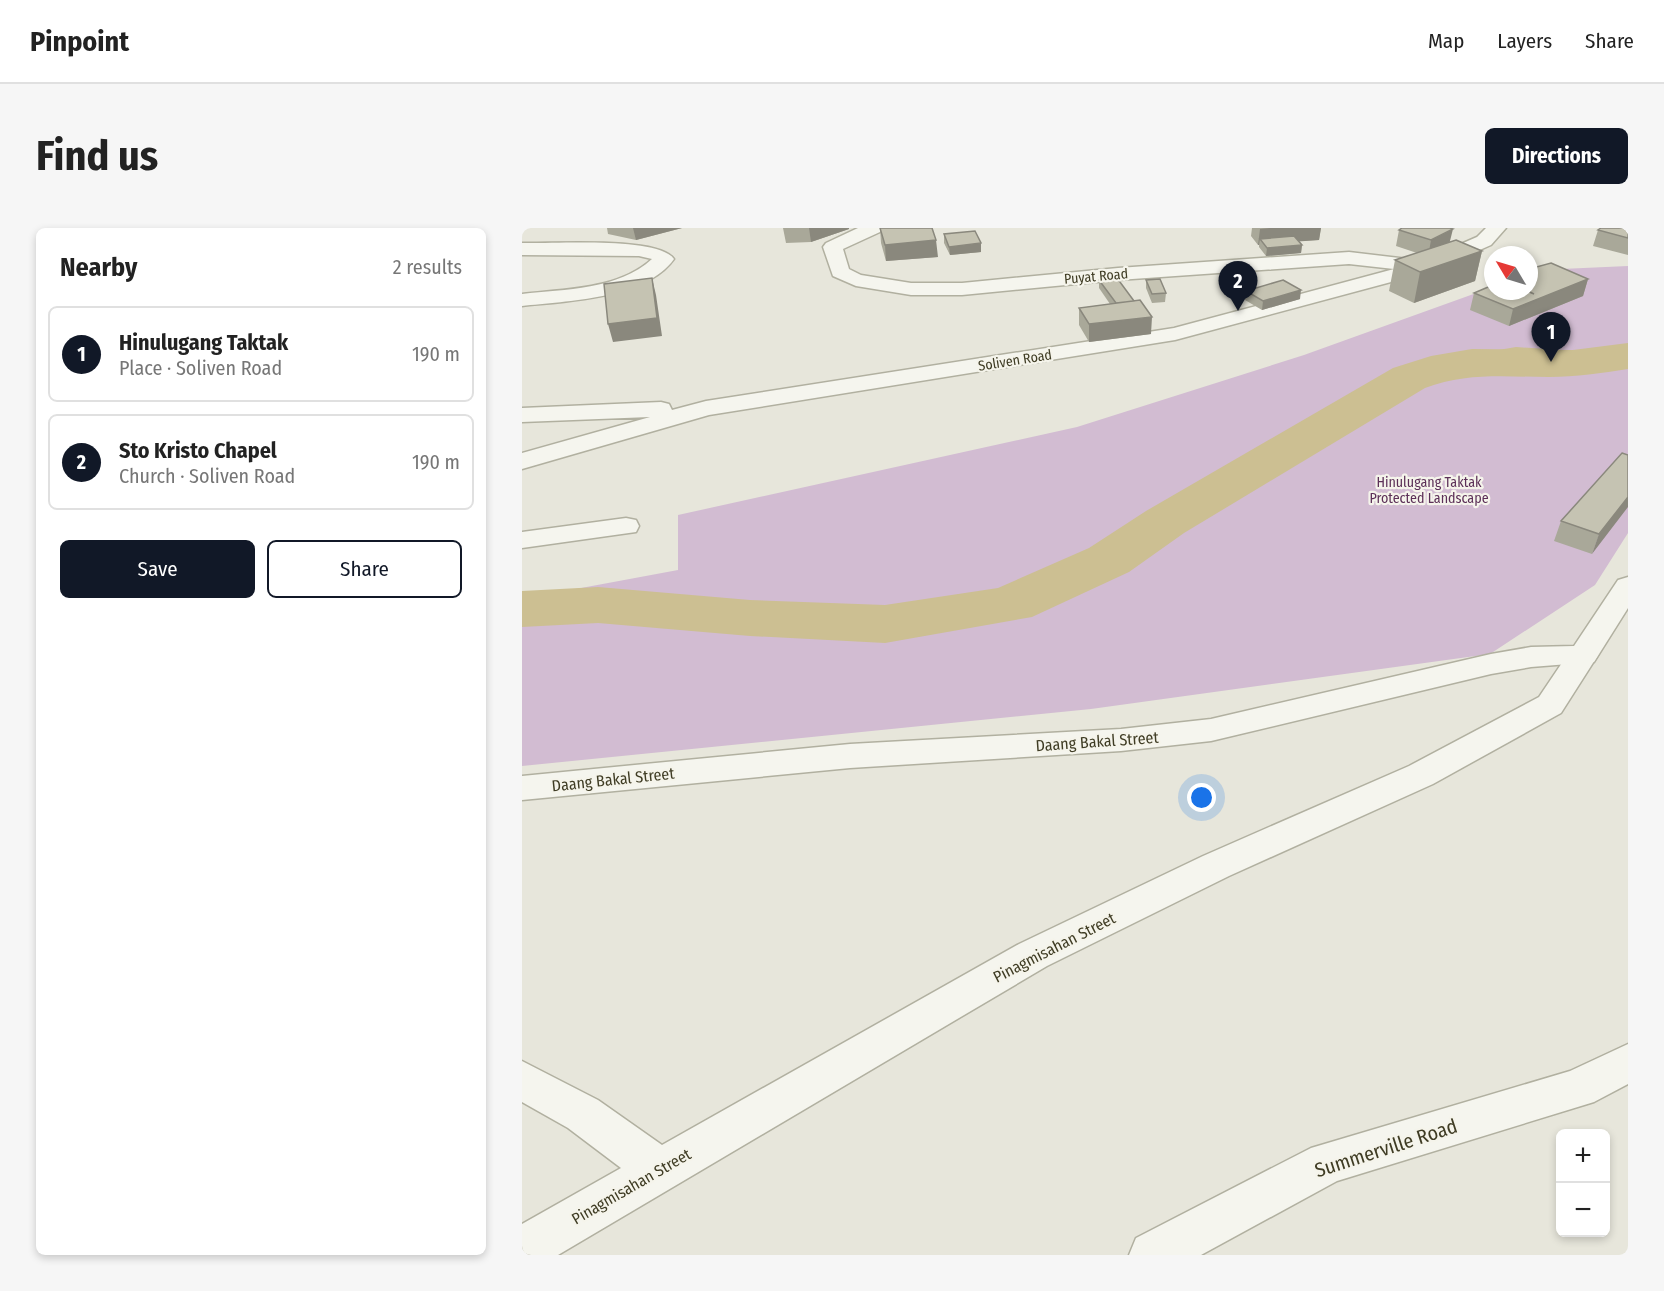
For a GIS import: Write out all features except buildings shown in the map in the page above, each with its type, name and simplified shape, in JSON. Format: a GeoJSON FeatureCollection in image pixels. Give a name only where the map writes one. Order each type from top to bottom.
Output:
{"type":"FeatureCollection","features":[{"type":"Feature","properties":{"kind":"street","name":"Puyat Road"},"geometry":{"type":"LineString","coordinates":[[873,228],[833,247],[840,272],[856,280],[911,290],[1015,286],[1118,274],[1348,258],[1425,267]]}},
{"type":"Feature","properties":{"kind":"street","name":"Soliven Road"},"geometry":{"type":"LineString","coordinates":[[522,461],[706,408],[1175,334],[1425,267],[1484,240],[1497,228]]}},
{"type":"Feature","properties":{"kind":"street"},"geometry":{"type":"LineString","coordinates":[[522,300],[582,292],[631,281],[655,271],[664,259],[656,253],[639,250],[525,239]]}},
{"type":"Feature","properties":{"kind":"street"},"geometry":{"type":"LineString","coordinates":[[522,416],[630,409],[706,408]]}},
{"type":"Feature","properties":{"kind":"street"},"geometry":{"type":"LineString","coordinates":[[522,540],[626,526]]}},
{"type":"Feature","properties":{"kind":"street"},"geometry":{"type":"LineString","coordinates":[[1583,655],[1628,586]]}},
{"type":"Feature","properties":{"kind":"street","name":"Daang Bakal Street"},"geometry":{"type":"LineString","coordinates":[[522,788],[850,756],[1121,740],[1211,730],[1491,664],[1531,657],[1583,655]]}},
{"type":"Feature","properties":{"kind":"street","name":"Pinagmisahan Street"},"geometry":{"type":"LineString","coordinates":[[522,1250],[1034,955],[1216,866],[1421,775],[1550,705],[1583,655]]}},
{"type":"Feature","properties":{"kind":"street","name":"Summerville Road"},"geometry":{"type":"LineString","coordinates":[[1153,1255],[1326,1163],[1579,1088],[1628,1063]]}},
{"type":"Feature","properties":{"kind":"street"},"geometry":{"type":"LineString","coordinates":[[522,1080],[584,1114],[659,1169]]}},
{"type":"Feature","properties":{"kind":"green space","name":"Hinulugang Taktak Protected Landscape"},"geometry":{"type":"Polygon","coordinates":[[[1628,266],[1628,533],[1595,585],[1490,654],[1091,709],[522,766],[522,599],[678,570],[678,515],[1077,427],[1304,355],[1484,290],[1484,300],[1538,300],[1539,270],[1628,266]]]}},
{"type":"Feature","properties":{"kind":"shaded area"},"geometry":{"type":"Polygon","coordinates":[[[1516,347],[1547,349],[1572,364],[1574,373],[1471,367],[1409,378],[1429,362],[1516,347]]]}},
{"type":"Feature","properties":{"kind":"waterway"},"geometry":{"type":"LineString","coordinates":[[522,609],[598,605],[750,618],[885,624],[1011,604],[1109,560],[1165,522],[1409,378],[1431,370],[1472,362],[1550,364],[1628,356]]}},
{"type":"Feature","properties":{"kind":"place","name":"Sto Kristo Chapel"},"geometry":{"type":"Point","coordinates":[1238,311]}},
{"type":"Feature","properties":{"kind":"place","name":"Hinulugang Taktak"},"geometry":{"type":"Point","coordinates":[1551,362]}}]}
